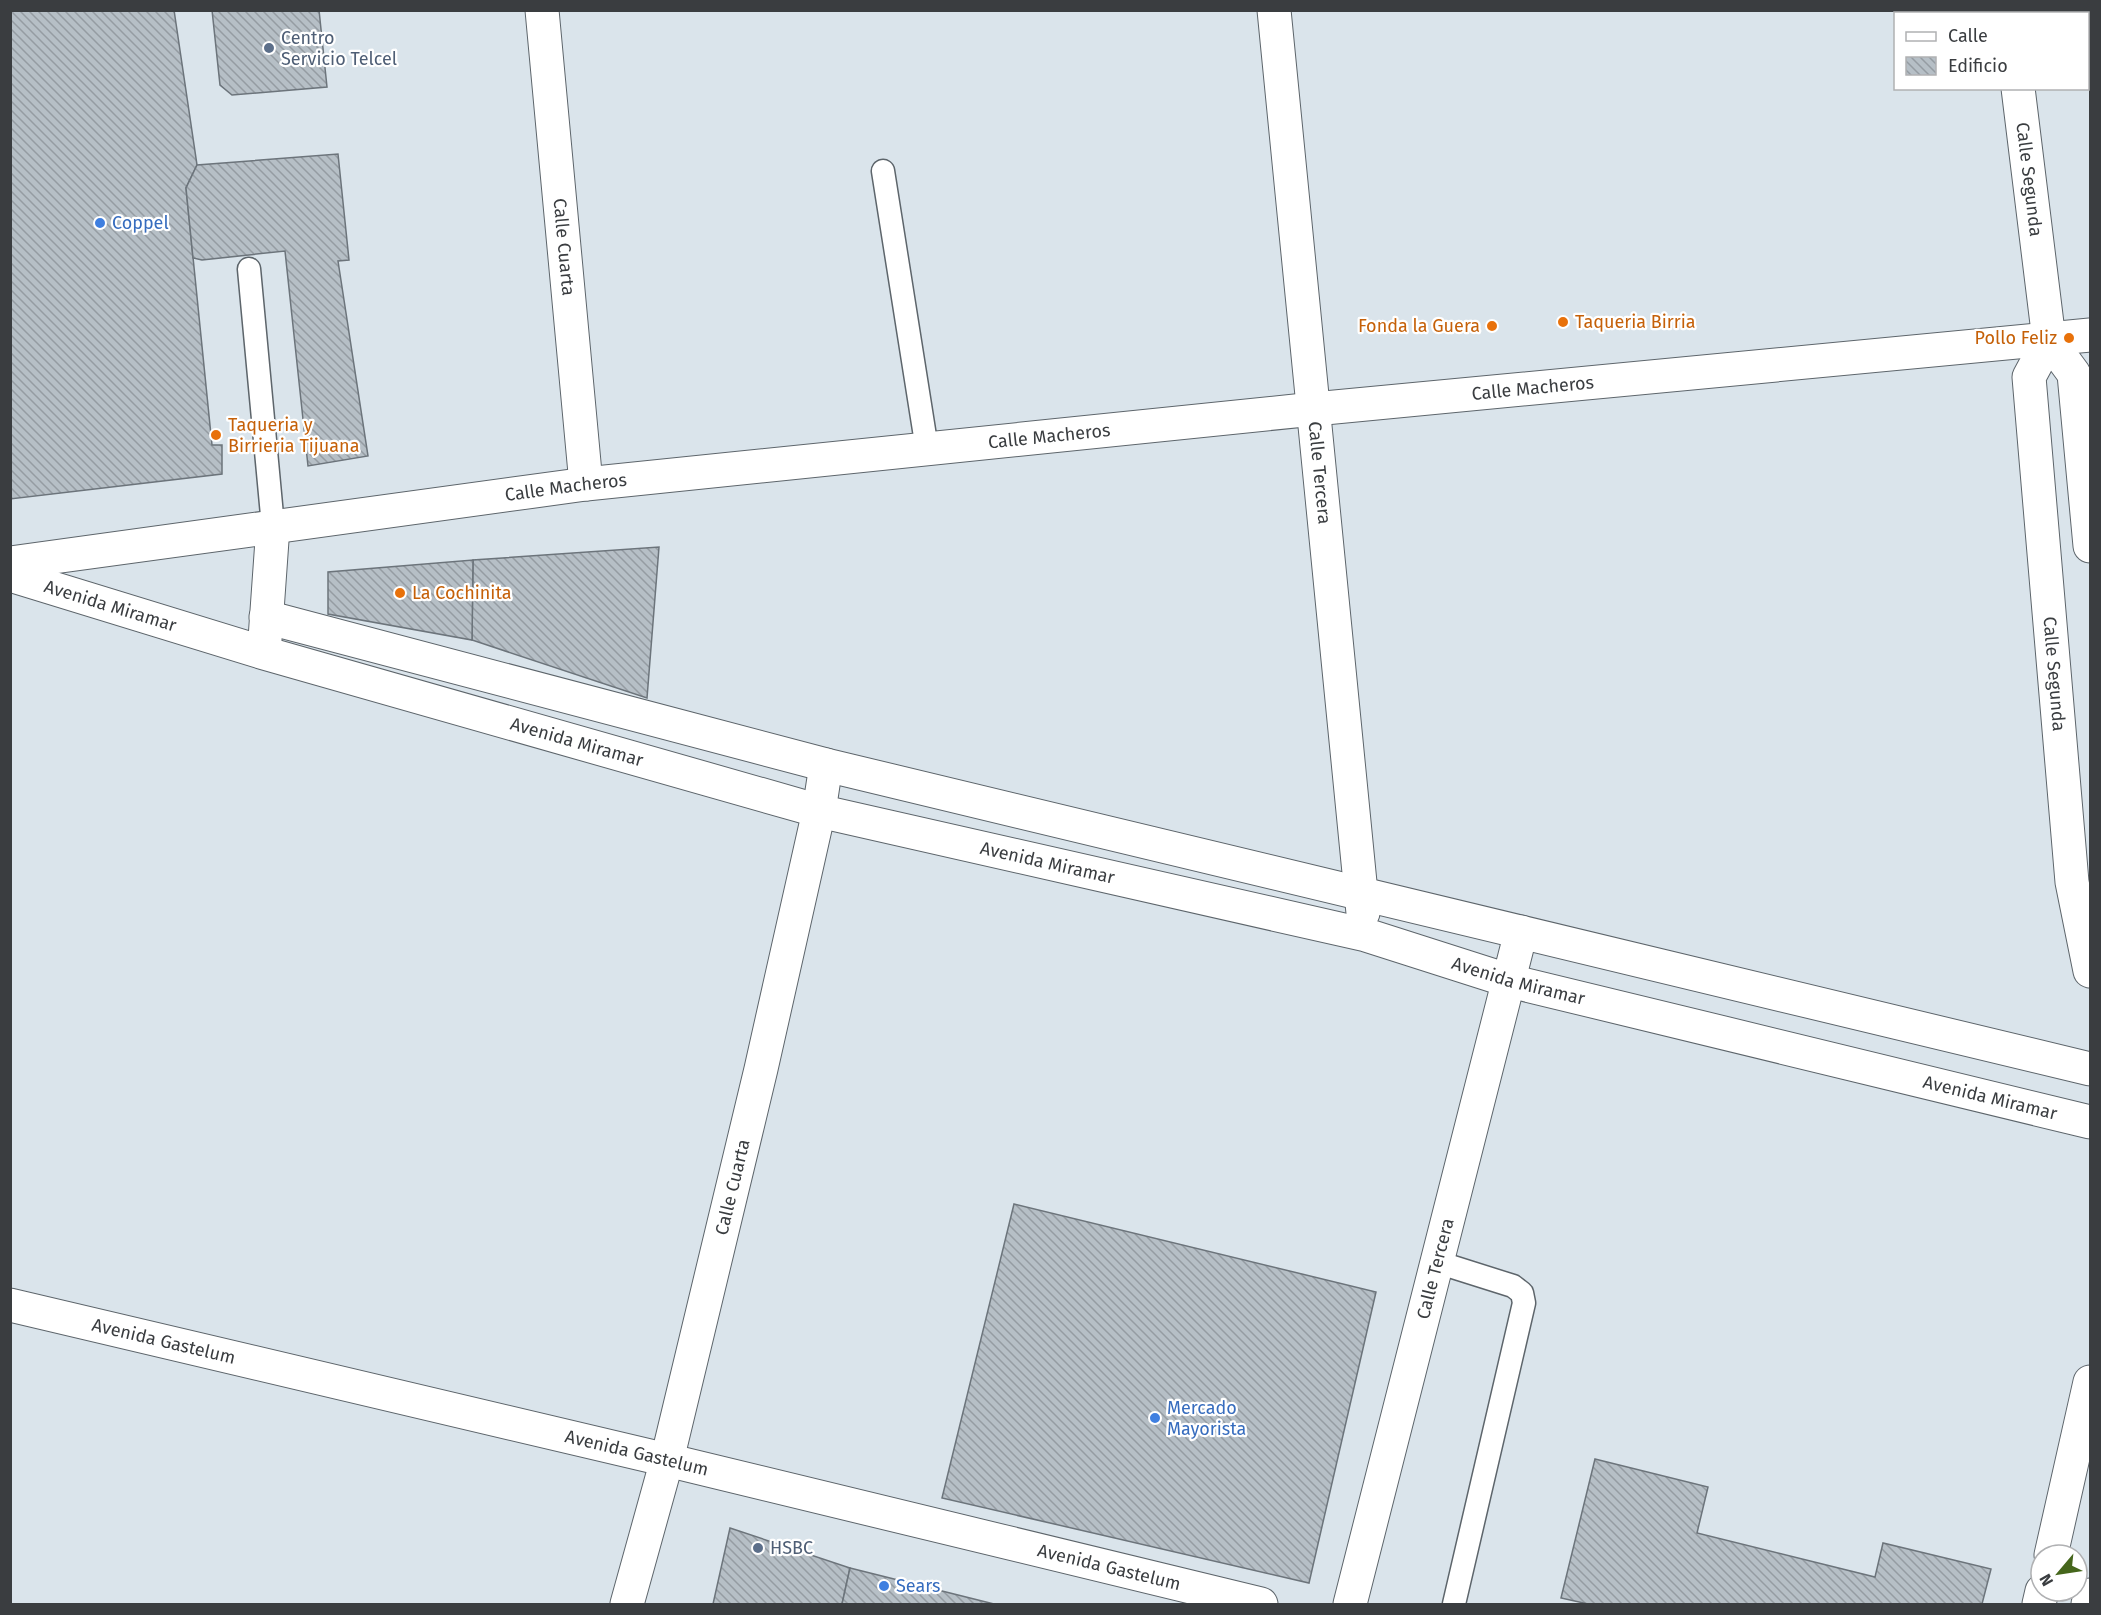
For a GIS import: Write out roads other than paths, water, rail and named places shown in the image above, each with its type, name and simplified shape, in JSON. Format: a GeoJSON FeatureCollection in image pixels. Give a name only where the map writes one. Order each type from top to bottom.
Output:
{"type":"FeatureCollection","features":[{"type":"Feature","properties":{"kind":"street","name":"Calle Cuarta"},"geometry":{"type":"LineString","coordinates":[[542,10],[586,484]]}},
{"type":"Feature","properties":{"kind":"street","name":"Calle Tercera"},"geometry":{"type":"LineString","coordinates":[[1274,10],[1366,935]]}},
{"type":"Feature","properties":{"kind":"street","name":"Calle Segunda"},"geometry":{"type":"LineString","coordinates":[[2018,90],[2049,340],[2029,377],[2072,882],[2091,970]]}},
{"type":"Feature","properties":{"kind":"street","name":"Calle Macheros"},"geometry":{"type":"LineString","coordinates":[[10,563],[586,484],[1314,409],[2091,335]]}},
{"type":"Feature","properties":{"kind":"street"},"geometry":{"type":"LineString","coordinates":[[2049,340],[2074,374],[2091,546]]}},
{"type":"Feature","properties":{"kind":"street"},"geometry":{"type":"LineString","coordinates":[[264,653],[273,526]]}},
{"type":"Feature","properties":{"kind":"street","name":"Avenida Miramar"},"geometry":{"type":"LineString","coordinates":[[10,575],[264,653],[819,811],[1366,935],[1510,981],[2091,1122]]}},
{"type":"Feature","properties":{"kind":"street"},"geometry":{"type":"LineString","coordinates":[[266,617],[826,765],[2091,1069]]}},
{"type":"Feature","properties":{"kind":"street","name":"Calle Cuarta"},"geometry":{"type":"LineString","coordinates":[[627,1605],[667,1460],[758,1081],[819,811],[826,765]]}},
{"type":"Feature","properties":{"kind":"street","name":"Calle Tercera"},"geometry":{"type":"LineString","coordinates":[[1350,1605],[1521,932]]}},
{"type":"Feature","properties":{"kind":"street","name":"Avenida Gastelum"},"geometry":{"type":"LineString","coordinates":[[10,1305],[667,1460],[1261,1605]]}},
{"type":"Feature","properties":{"kind":"street"},"geometry":{"type":"LineString","coordinates":[[2053,1543],[2091,1382]]}},
{"type":"Feature","properties":{"kind":"street"},"geometry":{"type":"LineString","coordinates":[[2088,1605],[2091,1595]]}},
{"type":"Feature","properties":{"kind":"lane"},"geometry":{"type":"LineString","coordinates":[[883,171],[927,449]]}},
{"type":"Feature","properties":{"kind":"lane"},"geometry":{"type":"LineString","coordinates":[[249,269],[273,526]]}},
{"type":"Feature","properties":{"kind":"lane"},"geometry":{"type":"LineString","coordinates":[[1437,1262],[1513,1286],[1522,1293],[1524,1304],[1454,1605]]}},
{"type":"Feature","properties":{"kind":"place","name":"Centro Servicio Telcel"},"geometry":{"type":"Point","coordinates":[269,48]}},
{"type":"Feature","properties":{"kind":"place","name":"Coppel"},"geometry":{"type":"Point","coordinates":[100,223]}},
{"type":"Feature","properties":{"kind":"place","name":"Taqueria Birria"},"geometry":{"type":"Point","coordinates":[1563,322]}},
{"type":"Feature","properties":{"kind":"place","name":"Fonda la Guera"},"geometry":{"type":"Point","coordinates":[1492,326]}},
{"type":"Feature","properties":{"kind":"place","name":"Pollo Feliz"},"geometry":{"type":"Point","coordinates":[2069,338]}},
{"type":"Feature","properties":{"kind":"place","name":"Taqueria y Birrieria Tijuana"},"geometry":{"type":"Point","coordinates":[216,435]}},
{"type":"Feature","properties":{"kind":"place","name":"La Cochinita"},"geometry":{"type":"Point","coordinates":[400,593]}},
{"type":"Feature","properties":{"kind":"place","name":"Mercado Mayorista"},"geometry":{"type":"Point","coordinates":[1155,1418]}},
{"type":"Feature","properties":{"kind":"place","name":"HSBC"},"geometry":{"type":"Point","coordinates":[758,1548]}},
{"type":"Feature","properties":{"kind":"place","name":"Sears"},"geometry":{"type":"Point","coordinates":[884,1586]}}]}
